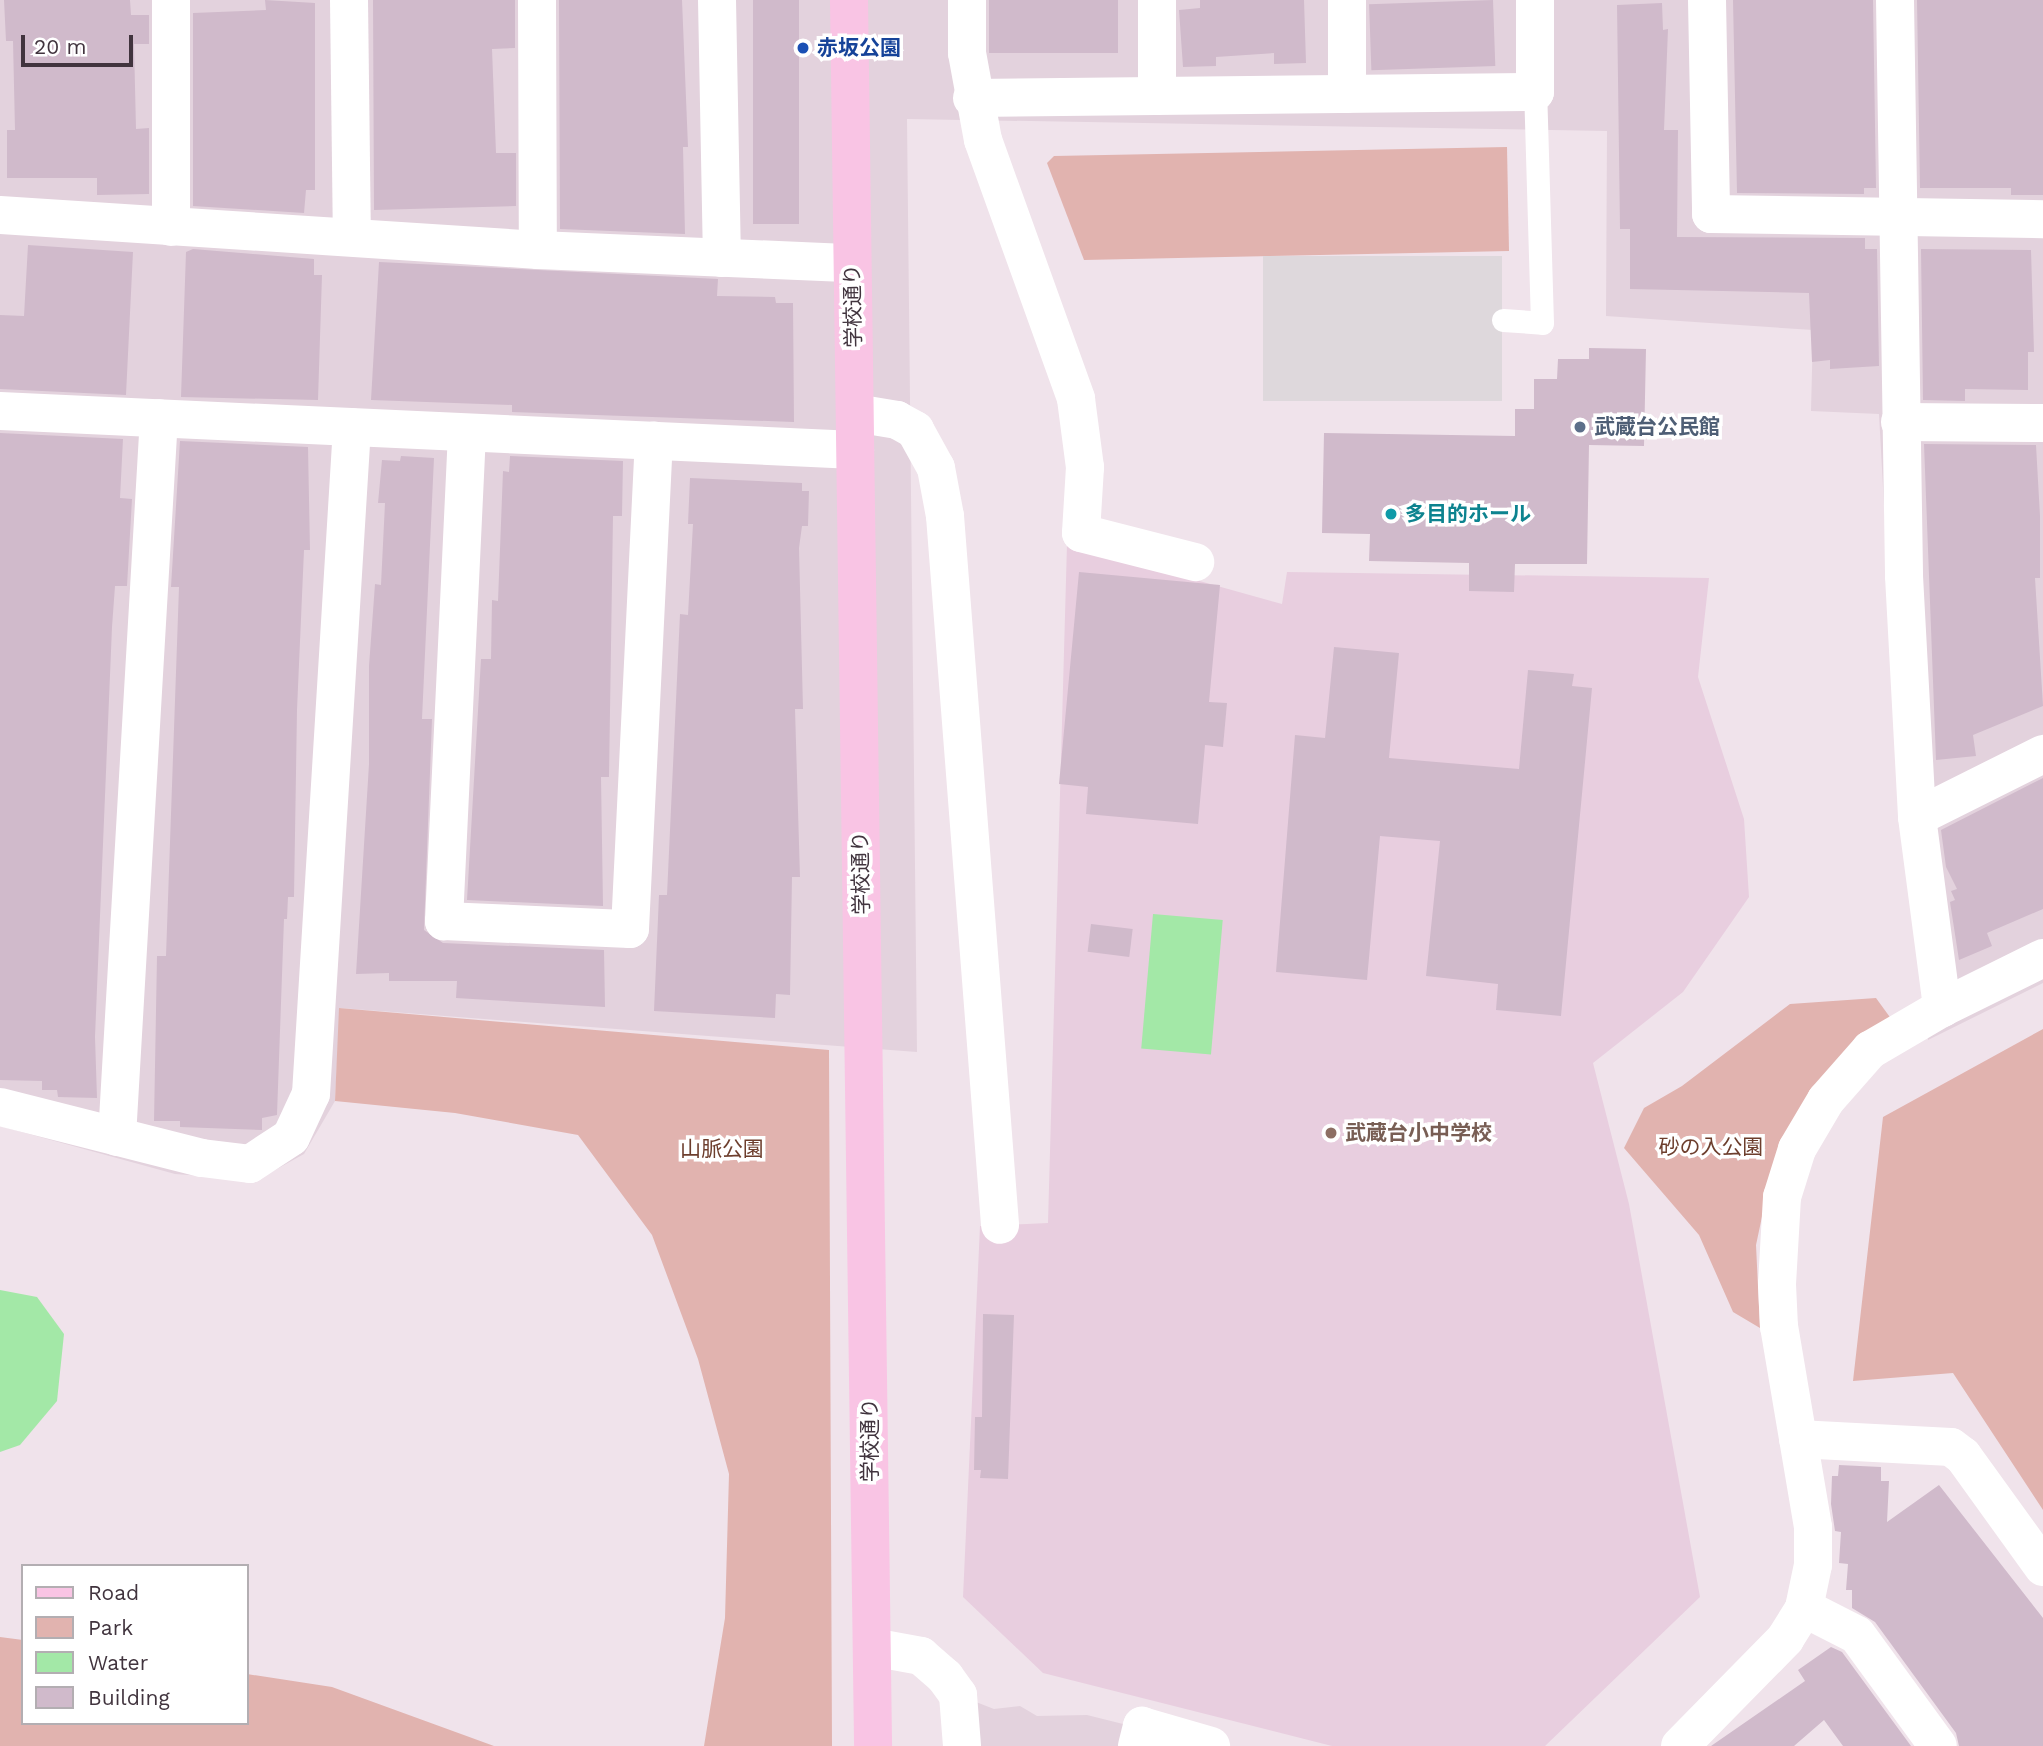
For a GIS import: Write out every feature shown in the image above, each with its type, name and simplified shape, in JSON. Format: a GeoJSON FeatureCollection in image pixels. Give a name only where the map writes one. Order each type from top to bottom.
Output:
{"type":"FeatureCollection","features":[{"type":"Feature","properties":{"kind":"street"},"geometry":{"type":"LineString","coordinates":[[171,0],[171,227]]}},
{"type":"Feature","properties":{"kind":"street"},"geometry":{"type":"LineString","coordinates":[[349,0],[352,237]]}},
{"type":"Feature","properties":{"kind":"street"},"geometry":{"type":"LineString","coordinates":[[537,0],[538,250]]}},
{"type":"Feature","properties":{"kind":"street"},"geometry":{"type":"LineString","coordinates":[[717,0],[722,258]]}},
{"type":"Feature","properties":{"kind":"street","name":"学校通り"},"geometry":{"type":"LineString","coordinates":[[849,0],[873,1746]]}},
{"type":"Feature","properties":{"kind":"street"},"geometry":{"type":"LineString","coordinates":[[967,0],[972,98],[983,140],[1076,400],[1085,467],[1081,533],[1195,562]]}},
{"type":"Feature","properties":{"kind":"street"},"geometry":{"type":"LineString","coordinates":[[1157,0],[1157,96]]}},
{"type":"Feature","properties":{"kind":"street"},"geometry":{"type":"LineString","coordinates":[[1347,0],[1347,94]]}},
{"type":"Feature","properties":{"kind":"street"},"geometry":{"type":"LineString","coordinates":[[972,98],[1535,92],[1535,0]]}},
{"type":"Feature","properties":{"kind":"street"},"geometry":{"type":"LineString","coordinates":[[1707,0],[1711,214],[2043,219]]}},
{"type":"Feature","properties":{"kind":"street"},"geometry":{"type":"LineString","coordinates":[[1895,0],[1895,217],[1900,422],[1917,817],[1942,1008]]}},
{"type":"Feature","properties":{"kind":"street"},"geometry":{"type":"LineString","coordinates":[[0,215],[538,250],[852,263]]}},
{"type":"Feature","properties":{"kind":"street"},"geometry":{"type":"LineString","coordinates":[[0,411],[855,450]]}},
{"type":"Feature","properties":{"kind":"street"},"geometry":{"type":"LineString","coordinates":[[855,413],[897,420],[915,430],[936,468],[945,516],[1000,1226]]}},
{"type":"Feature","properties":{"kind":"street"},"geometry":{"type":"LineString","coordinates":[[117,1137],[159,418]]}},
{"type":"Feature","properties":{"kind":"street"},"geometry":{"type":"LineString","coordinates":[[1900,422],[2043,423]]}},
{"type":"Feature","properties":{"kind":"street"},"geometry":{"type":"LineString","coordinates":[[0,1107],[202,1158],[250,1164],[290,1137],[311,1094],[352,427]]}},
{"type":"Feature","properties":{"kind":"street"},"geometry":{"type":"LineString","coordinates":[[467,433],[444,921],[630,929],[653,441]]}},
{"type":"Feature","properties":{"kind":"street"},"geometry":{"type":"LineString","coordinates":[[1917,817],[2043,754]]}},
{"type":"Feature","properties":{"kind":"street"},"geometry":{"type":"LineString","coordinates":[[1689,1743],[1785,1639],[1804,1608],[1813,1565],[1813,1527],[1777,1284],[1782,1197],[1797,1149],[1826,1100],[1870,1050],[1942,1008],[2043,958]]}},
{"type":"Feature","properties":{"kind":"street"},"geometry":{"type":"LineString","coordinates":[[1798,1439],[1951,1447],[1963,1456],[2043,1567]]}},
{"type":"Feature","properties":{"kind":"street"},"geometry":{"type":"LineString","coordinates":[[1804,1608],[1857,1635],[1938,1746]]}},
{"type":"Feature","properties":{"kind":"street"},"geometry":{"type":"LineString","coordinates":[[872,1647],[921,1656],[945,1678],[958,1695],[962,1746]]}},
{"type":"Feature","properties":{"kind":"street"},"geometry":{"type":"LineString","coordinates":[[1137,1746],[1142,1726],[1211,1746]]}},
{"type":"Feature","properties":{"kind":"lane"},"geometry":{"type":"LineString","coordinates":[[1503,320],[1542,323],[1535,92]]}},
{"type":"Feature","properties":{"kind":"shaded area"},"geometry":{"type":"Polygon","coordinates":[[[0,0],[2043,0],[2043,983],[1928,1040],[1901,816],[1879,414],[1811,411],[1813,330],[1606,316],[1607,131],[907,119],[917,1052],[340,1008],[335,1101],[304,1154],[257,1180],[175,1174],[0,1126],[0,0]]]}},
{"type":"Feature","properties":{"kind":"shaded area"},"geometry":{"type":"Polygon","coordinates":[[[1263,256],[1502,256],[1502,401],[1263,401],[1263,256]]]}},
{"type":"Feature","properties":{"kind":"shaded area","name":"武蔵台小中学校"},"geometry":{"type":"Polygon","coordinates":[[[1067,544],[1282,604],[1287,572],[1709,578],[1698,677],[1744,819],[1749,897],[1683,992],[1593,1063],[1629,1204],[1700,1597],[1545,1746],[1332,1746],[1043,1673],[963,1597],[980,1226],[1048,1223],[1067,544]]]}},
{"type":"Feature","properties":{"kind":"shaded area"},"geometry":{"type":"Polygon","coordinates":[[[958,1695],[994,1709],[1020,1706],[1037,1716],[1087,1715],[1211,1746],[962,1746],[958,1695]]]}},
{"type":"Feature","properties":{"kind":"green space"},"geometry":{"type":"Polygon","coordinates":[[[1507,147],[1509,251],[1084,260],[1047,163],[1054,156],[1507,147]]]}},
{"type":"Feature","properties":{"kind":"green space","name":"砂の入公園"},"geometry":{"type":"Polygon","coordinates":[[[1876,998],[1892,1020],[1770,1179],[1756,1245],[1760,1328],[1733,1312],[1699,1235],[1624,1148],[1644,1108],[1682,1086],[1790,1004],[1876,998]]]}},
{"type":"Feature","properties":{"kind":"green space","name":"山脈公園"},"geometry":{"type":"Polygon","coordinates":[[[339,1008],[829,1050],[832,1746],[704,1746],[725,1618],[729,1474],[698,1359],[652,1235],[578,1135],[455,1113],[335,1101],[339,1008]]]}},
{"type":"Feature","properties":{"kind":"green space"},"geometry":{"type":"Polygon","coordinates":[[[2043,1029],[2043,1510],[1953,1373],[1853,1381],[1883,1117],[2043,1029]]]}},
{"type":"Feature","properties":{"kind":"green space"},"geometry":{"type":"Polygon","coordinates":[[[0,1637],[21,1640],[21,1725],[248,1725],[248,1674],[332,1687],[494,1746],[0,1746],[0,1637]]]}},
{"type":"Feature","properties":{"kind":"water"},"geometry":{"type":"Polygon","coordinates":[[[1153,914],[1223,920],[1211,1055],[1141,1048],[1153,914]]]}},
{"type":"Feature","properties":{"kind":"water"},"geometry":{"type":"Polygon","coordinates":[[[0,1290],[37,1297],[64,1334],[57,1401],[20,1445],[0,1452],[0,1290]]]}},
{"type":"Feature","properties":{"kind":"building"},"geometry":{"type":"Polygon","coordinates":[[[4,0],[130,0],[131,15],[149,15],[149,44],[134,44],[136,129],[149,128],[149,194],[97,195],[97,178],[7,178],[7,130],[15,130],[13,41],[6,41],[4,0]]]}},
{"type":"Feature","properties":{"kind":"building"},"geometry":{"type":"Polygon","coordinates":[[[265,0],[315,3],[315,190],[306,190],[304,213],[193,206],[193,13],[266,10],[265,0]]]}},
{"type":"Feature","properties":{"kind":"building"},"geometry":{"type":"Polygon","coordinates":[[[373,0],[515,0],[515,48],[492,49],[496,153],[516,153],[516,206],[374,210],[373,0]]]}},
{"type":"Feature","properties":{"kind":"building"},"geometry":{"type":"Polygon","coordinates":[[[559,0],[682,0],[688,147],[683,147],[685,234],[560,229],[559,0]]]}},
{"type":"Feature","properties":{"kind":"building"},"geometry":{"type":"Polygon","coordinates":[[[753,0],[799,0],[799,224],[753,224],[753,0]]]}},
{"type":"Feature","properties":{"kind":"building"},"geometry":{"type":"Polygon","coordinates":[[[989,0],[1118,0],[1118,53],[989,53],[989,0]]]}},
{"type":"Feature","properties":{"kind":"building"},"geometry":{"type":"Polygon","coordinates":[[[1200,0],[1304,0],[1306,63],[1274,64],[1274,53],[1216,57],[1216,66],[1183,67],[1179,10],[1200,8],[1200,0]]]}},
{"type":"Feature","properties":{"kind":"building"},"geometry":{"type":"Polygon","coordinates":[[[1493,0],[1495,66],[1371,70],[1369,4],[1493,0]]]}},
{"type":"Feature","properties":{"kind":"building"},"geometry":{"type":"Polygon","coordinates":[[[1733,0],[1873,0],[1876,188],[1864,188],[1864,194],[1737,193],[1733,0]]]}},
{"type":"Feature","properties":{"kind":"building"},"geometry":{"type":"Polygon","coordinates":[[[1917,0],[2043,0],[2043,195],[2011,195],[2011,188],[1920,188],[1917,0]]]}},
{"type":"Feature","properties":{"kind":"building"},"geometry":{"type":"Polygon","coordinates":[[[1662,3],[1663,30],[1668,29],[1664,130],[1678,130],[1677,237],[1865,238],[1865,249],[1877,249],[1879,366],[1830,369],[1830,360],[1812,362],[1809,293],[1630,289],[1630,229],[1620,229],[1617,5],[1662,3]]]}},
{"type":"Feature","properties":{"kind":"building"},"geometry":{"type":"Polygon","coordinates":[[[28,245],[133,252],[126,395],[0,389],[0,315],[24,316],[28,245]]]}},
{"type":"Feature","properties":{"kind":"building"},"geometry":{"type":"Polygon","coordinates":[[[193,249],[314,259],[314,275],[322,275],[318,400],[181,397],[186,252],[193,249]]]}},
{"type":"Feature","properties":{"kind":"building"},"geometry":{"type":"Polygon","coordinates":[[[1921,249],[2031,250],[2034,352],[2028,352],[2028,390],[1965,389],[1965,401],[1923,400],[1921,249]]]}},
{"type":"Feature","properties":{"kind":"building"},"geometry":{"type":"Polygon","coordinates":[[[379,262],[718,279],[717,296],[775,297],[776,303],[793,303],[794,422],[512,412],[512,405],[371,400],[379,262]]]}},
{"type":"Feature","properties":{"kind":"building"},"geometry":{"type":"Polygon","coordinates":[[[1589,348],[1646,349],[1644,446],[1589,445],[1587,564],[1515,564],[1514,592],[1469,591],[1469,563],[1369,561],[1370,534],[1322,533],[1324,433],[1515,436],[1515,409],[1534,409],[1534,379],[1557,379],[1558,359],[1589,359],[1589,348]]]}},
{"type":"Feature","properties":{"kind":"building"},"geometry":{"type":"Polygon","coordinates":[[[0,433],[123,439],[120,498],[132,499],[127,586],[115,586],[112,627],[95,1037],[97,1098],[58,1097],[57,1090],[42,1090],[42,1081],[0,1080],[0,433]]]}},
{"type":"Feature","properties":{"kind":"building"},"geometry":{"type":"Polygon","coordinates":[[[180,441],[308,447],[310,550],[304,550],[297,710],[294,897],[288,897],[287,919],[284,919],[277,1115],[262,1118],[262,1130],[180,1127],[180,1121],[154,1121],[157,956],[166,956],[179,587],[171,587],[180,441]]]}},
{"type":"Feature","properties":{"kind":"building"},"geometry":{"type":"Polygon","coordinates":[[[1924,444],[2036,445],[2040,578],[2035,578],[2043,706],[1973,735],[1976,756],[1936,760],[1924,444]]]}},
{"type":"Feature","properties":{"kind":"building"},"geometry":{"type":"Polygon","coordinates":[[[401,456],[434,458],[422,719],[432,719],[424,930],[443,943],[604,950],[605,1007],[456,998],[457,981],[389,981],[389,973],[356,974],[369,764],[369,666],[375,584],[381,585],[385,503],[378,503],[382,460],[400,461],[401,456]]]}},
{"type":"Feature","properties":{"kind":"building"},"geometry":{"type":"Polygon","coordinates":[[[510,456],[623,461],[622,516],[613,516],[609,777],[601,777],[603,906],[467,900],[481,659],[491,659],[492,600],[498,601],[503,471],[509,472],[510,456]]]}},
{"type":"Feature","properties":{"kind":"building"},"geometry":{"type":"Polygon","coordinates":[[[690,478],[802,483],[802,491],[809,491],[808,526],[802,526],[799,548],[803,709],[795,709],[800,877],[792,877],[790,995],[776,994],[775,1018],[654,1011],[659,895],[667,895],[680,614],[688,615],[693,524],[688,524],[690,478]]]}},
{"type":"Feature","properties":{"kind":"building"},"geometry":{"type":"Polygon","coordinates":[[[1079,572],[1220,585],[1209,702],[1227,703],[1223,747],[1205,745],[1198,824],[1086,814],[1088,787],[1059,784],[1079,572]]]}},
{"type":"Feature","properties":{"kind":"building"},"geometry":{"type":"Polygon","coordinates":[[[1334,647],[1399,653],[1389,758],[1519,769],[1528,670],[1574,674],[1572,686],[1592,688],[1561,1016],[1496,1010],[1498,984],[1426,976],[1440,841],[1380,836],[1367,980],[1276,972],[1295,735],[1325,738],[1334,647]]]}},
{"type":"Feature","properties":{"kind":"building"},"geometry":{"type":"Polygon","coordinates":[[[2043,778],[2043,909],[1987,933],[1992,946],[1959,960],[1950,902],[1955,900],[1951,891],[1957,889],[1946,867],[1941,830],[2043,778]]]}},
{"type":"Feature","properties":{"kind":"building"},"geometry":{"type":"Polygon","coordinates":[[[1091,924],[1133,929],[1129,957],[1088,952],[1091,924]]]}},
{"type":"Feature","properties":{"kind":"building"},"geometry":{"type":"Polygon","coordinates":[[[983,1314],[1014,1315],[1008,1479],[980,1478],[981,1470],[974,1470],[975,1417],[982,1417],[983,1314]]]}},
{"type":"Feature","properties":{"kind":"building"},"geometry":{"type":"Polygon","coordinates":[[[1839,1465],[1881,1467],[1881,1481],[1889,1481],[1887,1522],[1939,1485],[2043,1618],[2043,1746],[1959,1746],[1956,1733],[1875,1622],[1852,1608],[1852,1590],[1846,1590],[1848,1564],[1839,1563],[1841,1532],[1835,1531],[1831,1504],[1832,1476],[1838,1476],[1839,1465]]]}},
{"type":"Feature","properties":{"kind":"building"},"geometry":{"type":"Polygon","coordinates":[[[1831,1647],[1842,1652],[1911,1746],[1843,1746],[1824,1720],[1794,1746],[1711,1746],[1805,1681],[1798,1670],[1831,1647]]]}},
{"type":"Feature","properties":{"kind":"place","name":"赤坂公園"},"geometry":{"type":"Point","coordinates":[803,48]}},
{"type":"Feature","properties":{"kind":"place","name":"武蔵台公民館"},"geometry":{"type":"Point","coordinates":[1580,427]}},
{"type":"Feature","properties":{"kind":"place","name":"多目的ホール"},"geometry":{"type":"Point","coordinates":[1391,514]}},
{"type":"Feature","properties":{"kind":"place","name":"武蔵台小中学校"},"geometry":{"type":"Point","coordinates":[1331,1133]}}]}
